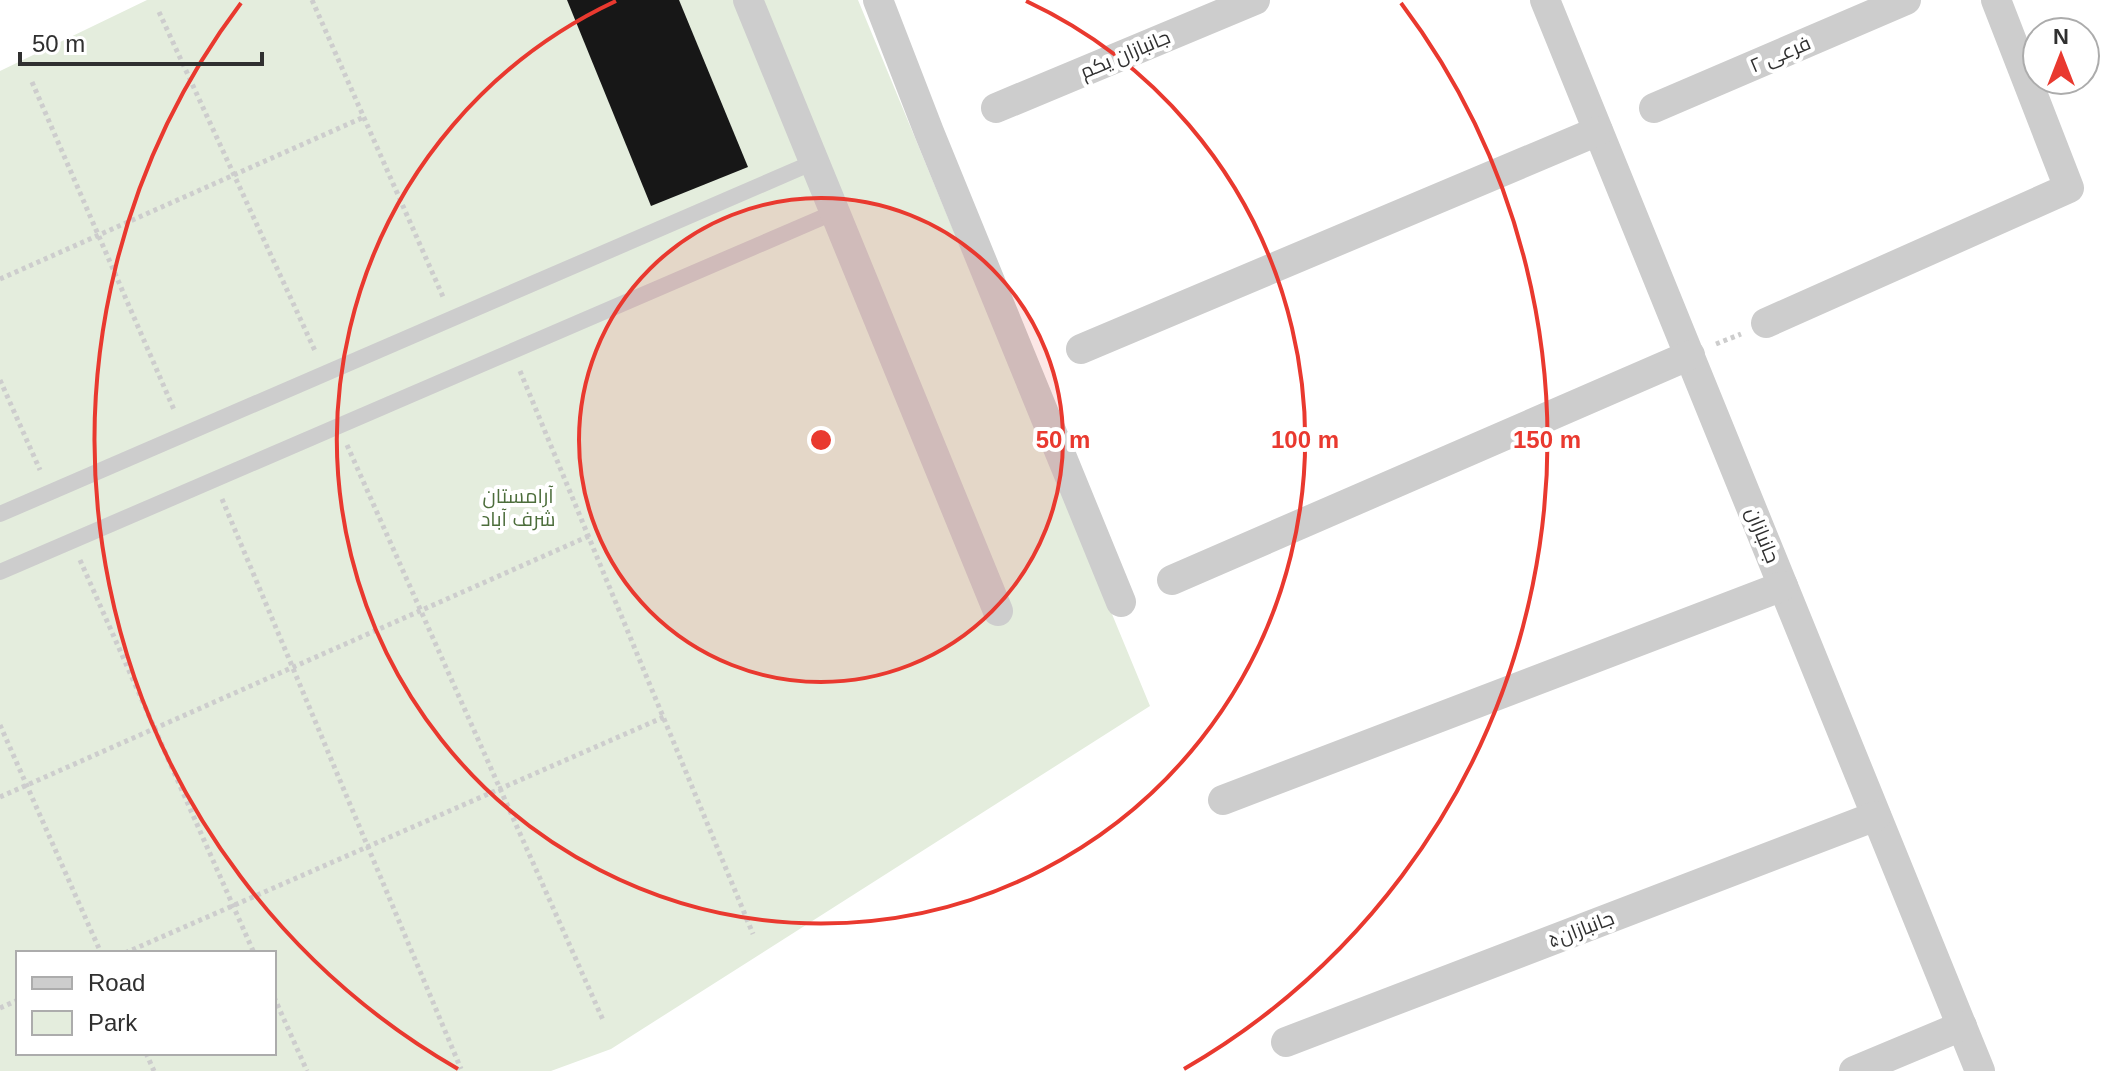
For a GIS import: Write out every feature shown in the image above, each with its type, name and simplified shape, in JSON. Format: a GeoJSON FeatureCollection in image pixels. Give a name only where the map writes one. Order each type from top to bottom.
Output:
{"type":"FeatureCollection","features":[{"type":"Feature","properties":{"kind":"street"},"geometry":{"type":"LineString","coordinates":[[748,0],[998,611]]}},
{"type":"Feature","properties":{"kind":"street"},"geometry":{"type":"LineString","coordinates":[[878,0],[1121,602]]}},
{"type":"Feature","properties":{"kind":"street","name":"جانبازان یکم"},"geometry":{"type":"LineString","coordinates":[[996,108],[1255,0]]}},
{"type":"Feature","properties":{"kind":"street","name":"جانبازان"},"geometry":{"type":"LineString","coordinates":[[1545,0],[1980,1071]]}},
{"type":"Feature","properties":{"kind":"street","name":"فرعی ۲"},"geometry":{"type":"LineString","coordinates":[[1654,108],[1906,0]]}},
{"type":"Feature","properties":{"kind":"street"},"geometry":{"type":"LineString","coordinates":[[1766,323],[2069,188],[1996,0]]}},
{"type":"Feature","properties":{"kind":"street"},"geometry":{"type":"LineString","coordinates":[[1081,349],[1598,131]]}},
{"type":"Feature","properties":{"kind":"street"},"geometry":{"type":"LineString","coordinates":[[1172,580],[1690,355]]}},
{"type":"Feature","properties":{"kind":"street"},"geometry":{"type":"LineString","coordinates":[[1223,800],[1783,586]]}},
{"type":"Feature","properties":{"kind":"street","name":"جانبازان۵"},"geometry":{"type":"LineString","coordinates":[[1286,1042],[1876,816]]}},
{"type":"Feature","properties":{"kind":"street"},"geometry":{"type":"LineString","coordinates":[[1854,1071],[1962,1026]]}},
{"type":"Feature","properties":{"kind":"lane"},"geometry":{"type":"LineString","coordinates":[[0,514],[814,162]]}},
{"type":"Feature","properties":{"kind":"lane"},"geometry":{"type":"LineString","coordinates":[[0,572],[835,212]]}},
{"type":"Feature","properties":{"kind":"path"},"geometry":{"type":"LineString","coordinates":[[312,0],[452,319]]}},
{"type":"Feature","properties":{"kind":"path"},"geometry":{"type":"LineString","coordinates":[[159,12],[326,373]]}},
{"type":"Feature","properties":{"kind":"path"},"geometry":{"type":"LineString","coordinates":[[32,82],[185,435]]}},
{"type":"Feature","properties":{"kind":"path"},"geometry":{"type":"LineString","coordinates":[[0,279],[364,117]]}},
{"type":"Feature","properties":{"kind":"path"},"geometry":{"type":"LineString","coordinates":[[1690,355],[1766,323]]}},
{"type":"Feature","properties":{"kind":"path"},"geometry":{"type":"LineString","coordinates":[[512,351],[753,934]]}},
{"type":"Feature","properties":{"kind":"path"},"geometry":{"type":"LineString","coordinates":[[0,380],[50,492]]}},
{"type":"Feature","properties":{"kind":"path"},"geometry":{"type":"LineString","coordinates":[[339,426],[603,1020]]}},
{"type":"Feature","properties":{"kind":"path"},"geometry":{"type":"LineString","coordinates":[[214,480],[461,1069]]}},
{"type":"Feature","properties":{"kind":"path"},"geometry":{"type":"LineString","coordinates":[[0,797],[589,536]]}},
{"type":"Feature","properties":{"kind":"path"},"geometry":{"type":"LineString","coordinates":[[72,541],[253,951]]}},
{"type":"Feature","properties":{"kind":"path"},"geometry":{"type":"LineString","coordinates":[[130,951],[664,717]]}},
{"type":"Feature","properties":{"kind":"path"},"geometry":{"type":"LineString","coordinates":[[0,725],[100,951]]}},
{"type":"Feature","properties":{"kind":"path"},"geometry":{"type":"LineString","coordinates":[[276,1001],[307,1071]]}},
{"type":"Feature","properties":{"kind":"green space","name":"آرامستان شرف آباد"},"geometry":{"type":"Polygon","coordinates":[[[147,0],[858,0],[1150,706],[611,1049],[551,1071],[0,1071],[0,71],[147,0]]]}},
{"type":"Feature","properties":{"kind":"building"},"geometry":{"type":"Polygon","coordinates":[[[567,0],[679,0],[748,167],[651,206],[567,0]]]}}]}
